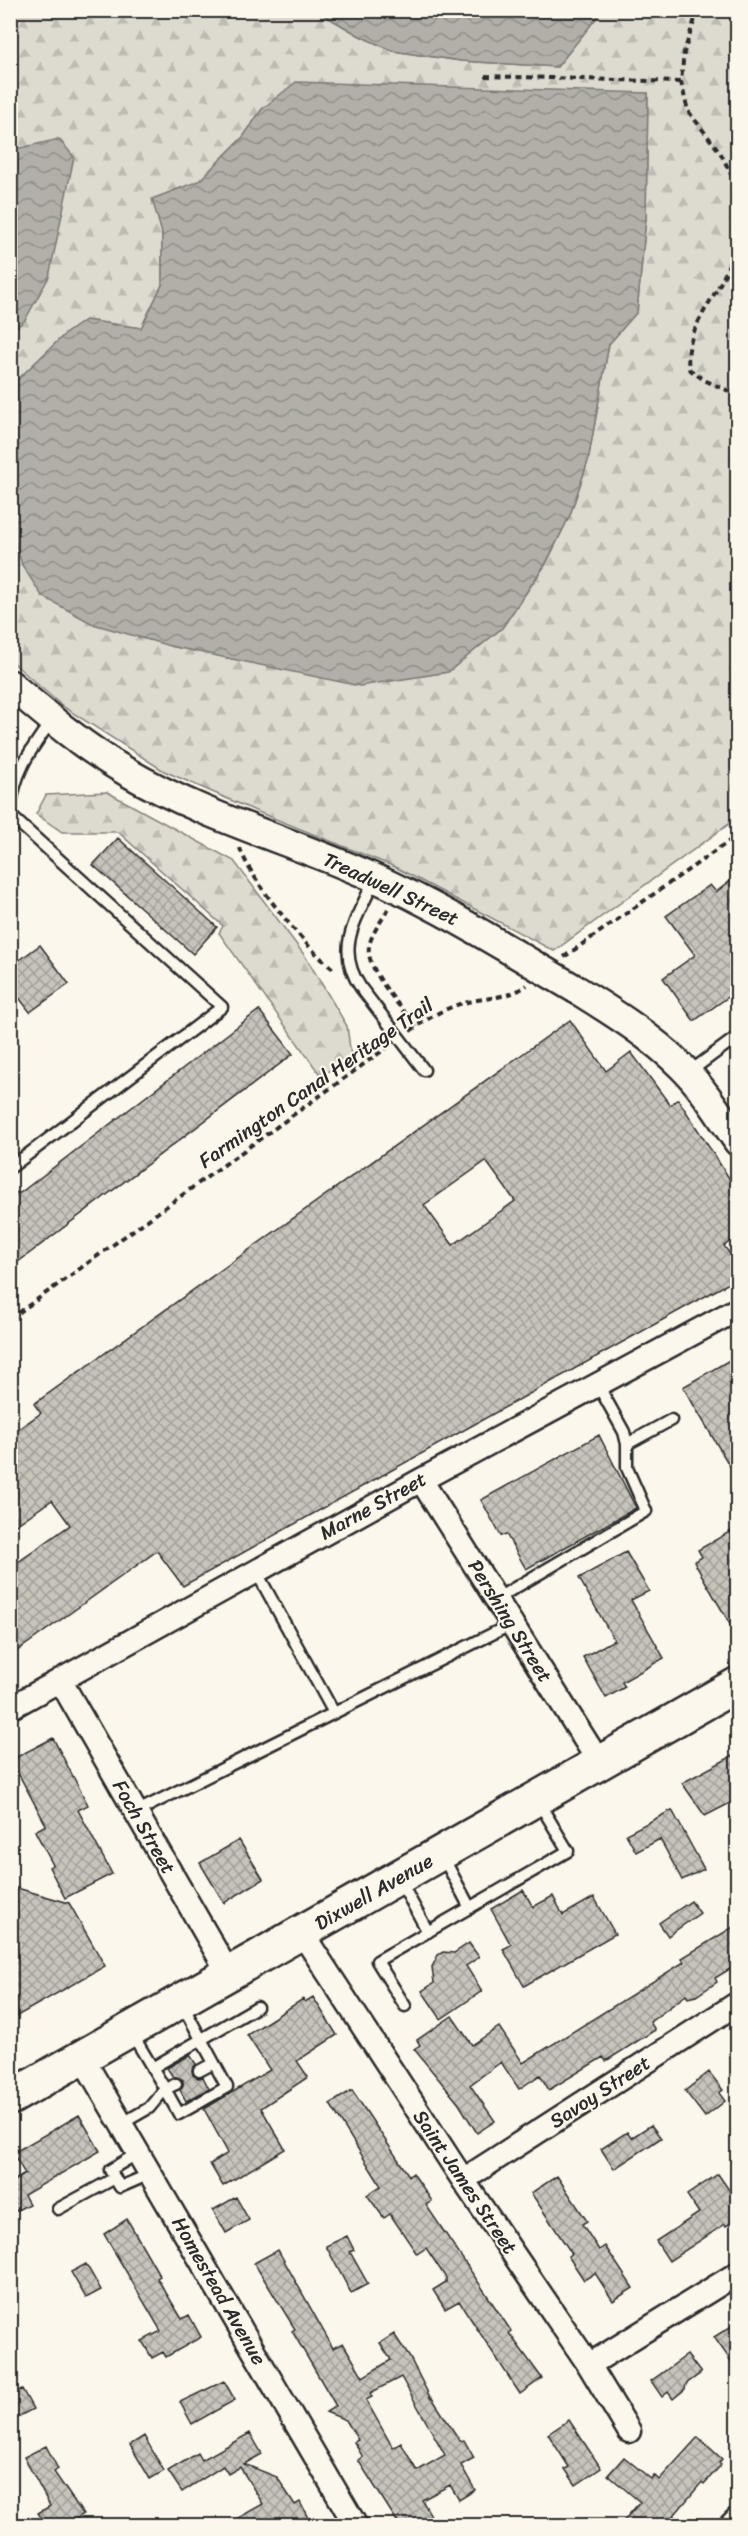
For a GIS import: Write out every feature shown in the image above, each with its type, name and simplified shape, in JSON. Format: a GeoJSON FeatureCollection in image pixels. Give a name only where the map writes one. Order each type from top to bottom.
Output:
{"type":"FeatureCollection","features":[{"type":"Feature","properties":{"kind":"main road","name":"Dixwell Avenue"},"geometry":{"type":"LineString","coordinates":[[10,2098],[738,1684]]}},
{"type":"Feature","properties":{"kind":"street","name":"Treadwell Street"},"geometry":{"type":"LineString","coordinates":[[10,684],[52,720],[126,772],[371,886],[421,899],[577,990],[650,1038],[688,1073],[713,1104],[738,1142]]}},
{"type":"Feature","properties":{"kind":"street","name":"Marne Street"},"geometry":{"type":"LineString","coordinates":[[10,1708],[421,1480],[738,1309]]}},
{"type":"Feature","properties":{"kind":"street","name":"Pershing Street"},"geometry":{"type":"LineString","coordinates":[[421,1480],[599,1762]]}},
{"type":"Feature","properties":{"kind":"street","name":"Foch Street"},"geometry":{"type":"LineString","coordinates":[[60,1680],[229,1974]]}},
{"type":"Feature","properties":{"kind":"street","name":"Saint James Street"},"geometry":{"type":"LineString","coordinates":[[302,1933],[463,2180],[589,2365],[629,2430]]}},
{"type":"Feature","properties":{"kind":"street","name":"Savoy Street"},"geometry":{"type":"LineString","coordinates":[[463,2180],[738,2003]]}},
{"type":"Feature","properties":{"kind":"street","name":"Homestead Avenue"},"geometry":{"type":"LineString","coordinates":[[82,2057],[356,2526]]}},
{"type":"Feature","properties":{"kind":"street"},"geometry":{"type":"LineString","coordinates":[[589,2365],[738,2273]]}},
{"type":"Feature","properties":{"kind":"street"},"geometry":{"type":"LineString","coordinates":[[730,2526],[738,2518]]}},
{"type":"Feature","properties":{"kind":"lane"},"geometry":{"type":"LineString","coordinates":[[10,1168],[222,1007],[10,813],[13,788],[24,761],[52,720]]}},
{"type":"Feature","properties":{"kind":"lane"},"geometry":{"type":"LineString","coordinates":[[371,886],[348,945],[348,961],[352,974],[424,1070]]}},
{"type":"Feature","properties":{"kind":"lane"},"geometry":{"type":"LineString","coordinates":[[688,1073],[738,1036]]}},
{"type":"Feature","properties":{"kind":"lane"},"geometry":{"type":"LineString","coordinates":[[496,1599],[646,1511],[627,1468],[627,1444],[624,1432],[597,1385]]}},
{"type":"Feature","properties":{"kind":"lane"},"geometry":{"type":"LineString","coordinates":[[627,1444],[670,1420]]}},
{"type":"Feature","properties":{"kind":"lane"},"geometry":{"type":"LineString","coordinates":[[256,1571],[334,1713]]}},
{"type":"Feature","properties":{"kind":"lane"},"geometry":{"type":"LineString","coordinates":[[136,1812],[512,1624]]}},
{"type":"Feature","properties":{"kind":"lane"},"geometry":{"type":"LineString","coordinates":[[405,2006],[376,1961],[568,1851],[537,1798]]}},
{"type":"Feature","properties":{"kind":"lane"},"geometry":{"type":"LineString","coordinates":[[441,1853],[470,1908]]}},
{"type":"Feature","properties":{"kind":"lane"},"geometry":{"type":"LineString","coordinates":[[399,1878],[428,1932]]}},
{"type":"Feature","properties":{"kind":"lane"},"geometry":{"type":"LineString","coordinates":[[130,2030],[179,2114],[227,2087],[180,2001]]}},
{"type":"Feature","properties":{"kind":"lane"},"geometry":{"type":"LineString","coordinates":[[152,2068],[257,2007]]}},
{"type":"Feature","properties":{"kind":"lane"},"geometry":{"type":"LineString","coordinates":[[199,2071],[214,2063]]}},
{"type":"Feature","properties":{"kind":"lane"},"geometry":{"type":"LineString","coordinates":[[121,2124],[148,2108],[165,2089],[176,2084]]}},
{"type":"Feature","properties":{"kind":"lane"},"geometry":{"type":"LineString","coordinates":[[138,2153],[110,2170],[120,2187],[150,2174]]}},
{"type":"Feature","properties":{"kind":"lane"},"geometry":{"type":"LineString","coordinates":[[58,2209],[115,2178]]}},
{"type":"Feature","properties":{"kind":"path"},"geometry":{"type":"LineString","coordinates":[[698,10],[684,52],[681,82],[688,111],[720,152],[738,188]]}},
{"type":"Feature","properties":{"kind":"path"},"geometry":{"type":"LineString","coordinates":[[485,76],[681,82]]}},
{"type":"Feature","properties":{"kind":"path"},"geometry":{"type":"LineString","coordinates":[[738,232],[727,269],[691,338],[687,354],[689,369],[704,380],[738,395]]}},
{"type":"Feature","properties":{"kind":"path"},"geometry":{"type":"LineString","coordinates":[[562,959],[738,835]]}},
{"type":"Feature","properties":{"kind":"path"},"geometry":{"type":"LineString","coordinates":[[240,847],[251,872],[303,939],[331,967],[362,988]]}},
{"type":"Feature","properties":{"kind":"path"},"geometry":{"type":"LineString","coordinates":[[371,886],[389,907],[372,937],[369,957],[373,969],[416,1027]]}},
{"type":"Feature","properties":{"kind":"path","name":"Farmington Canal Heritage Trail"},"geometry":{"type":"LineString","coordinates":[[10,1319],[440,1011],[465,1002],[501,997],[528,985]]}},
{"type":"Feature","properties":{"kind":"green space"},"geometry":{"type":"Polygon","coordinates":[[[11,11],[317,11],[360,36],[393,51],[461,61],[557,67],[602,11],[737,11],[737,818],[554,951],[395,867],[164,771],[62,706],[11,661],[11,529],[170,646],[360,685],[448,672],[502,628],[546,564],[570,515],[588,461],[609,344],[637,312],[646,218],[648,93],[262,109],[243,137],[199,181],[153,199],[162,233],[162,285],[141,328],[85,320],[65,334],[11,386],[11,11]]]}},
{"type":"Feature","properties":{"kind":"green space"},"geometry":{"type":"Polygon","coordinates":[[[107,792],[234,861],[305,956],[347,1026],[351,1056],[321,1076],[219,933],[223,926],[118,832],[62,832],[36,814],[46,795],[107,792]]]}},
{"type":"Feature","properties":{"kind":"water"},"geometry":{"type":"Polygon","coordinates":[[[317,11],[602,11],[557,67],[461,61],[393,51],[360,36],[317,11]]]}},
{"type":"Feature","properties":{"kind":"water"},"geometry":{"type":"Polygon","coordinates":[[[296,82],[648,93],[646,218],[637,312],[609,344],[588,461],[570,515],[546,563],[502,628],[448,672],[360,686],[170,646],[93,624],[42,596],[22,565],[11,529],[11,386],[65,334],[85,320],[141,328],[162,285],[162,233],[152,199],[199,181],[243,137],[262,109],[296,82]]]}},
{"type":"Feature","properties":{"kind":"water"},"geometry":{"type":"Polygon","coordinates":[[[59,139],[74,157],[49,277],[25,320],[11,332],[11,150],[59,139]]]}},
{"type":"Feature","properties":{"kind":"building"},"geometry":{"type":"Polygon","coordinates":[[[118,838],[217,927],[193,954],[93,865],[118,838]]]}},
{"type":"Feature","properties":{"kind":"building"},"geometry":{"type":"Polygon","coordinates":[[[738,875],[738,990],[694,1021],[663,978],[695,955],[666,916],[710,885],[716,892],[738,875]]]}},
{"type":"Feature","properties":{"kind":"building"},"geometry":{"type":"Polygon","coordinates":[[[40,945],[69,984],[30,1012],[10,986],[10,967],[40,945]]]}},
{"type":"Feature","properties":{"kind":"building"},"geometry":{"type":"Polygon","coordinates":[[[259,1010],[293,1054],[10,1268],[10,1192],[20,1193],[259,1010]]]}},
{"type":"Feature","properties":{"kind":"building"},"geometry":{"type":"Polygon","coordinates":[[[570,1020],[606,1071],[631,1052],[670,1105],[678,1099],[738,1192],[738,1236],[724,1246],[738,1265],[738,1278],[183,1586],[157,1551],[10,1656],[10,1568],[70,1525],[52,1500],[10,1529],[10,1435],[41,1413],[34,1404],[570,1020]],[[486,1161],[424,1205],[453,1245],[515,1201],[486,1161]]]}},
{"type":"Feature","properties":{"kind":"building"},"geometry":{"type":"Polygon","coordinates":[[[738,1355],[738,1480],[683,1387],[738,1355]]]}},
{"type":"Feature","properties":{"kind":"building"},"geometry":{"type":"Polygon","coordinates":[[[599,1435],[636,1508],[526,1569],[506,1534],[501,1536],[481,1500],[599,1435]]]}},
{"type":"Feature","properties":{"kind":"building"},"geometry":{"type":"Polygon","coordinates":[[[738,1527],[738,1638],[694,1562],[702,1557],[698,1550],[738,1527]]]}},
{"type":"Feature","properties":{"kind":"building"},"geometry":{"type":"Polygon","coordinates":[[[626,1552],[649,1591],[631,1600],[664,1658],[622,1682],[625,1687],[606,1698],[583,1657],[614,1640],[579,1578],[626,1552]]]}},
{"type":"Feature","properties":{"kind":"building"},"geometry":{"type":"Polygon","coordinates":[[[53,1738],[88,1805],[78,1810],[112,1874],[65,1898],[49,1867],[53,1865],[35,1831],[46,1825],[11,1760],[53,1738]]]}},
{"type":"Feature","properties":{"kind":"building"},"geometry":{"type":"Polygon","coordinates":[[[738,1753],[738,1799],[705,1816],[682,1783],[738,1753]]]}},
{"type":"Feature","properties":{"kind":"building"},"geometry":{"type":"Polygon","coordinates":[[[672,1810],[704,1869],[682,1880],[660,1839],[636,1852],[626,1834],[672,1810]]]}},
{"type":"Feature","properties":{"kind":"building"},"geometry":{"type":"Polygon","coordinates":[[[239,1840],[263,1879],[224,1903],[200,1863],[239,1840]]]}},
{"type":"Feature","properties":{"kind":"building"},"geometry":{"type":"Polygon","coordinates":[[[10,1886],[69,1903],[105,1966],[10,2020],[10,1886]]]}},
{"type":"Feature","properties":{"kind":"building"},"geometry":{"type":"Polygon","coordinates":[[[523,1890],[533,1907],[553,1896],[563,1915],[594,1897],[615,1934],[524,1986],[503,1949],[511,1945],[491,1909],[523,1890]]]}},
{"type":"Feature","properties":{"kind":"building"},"geometry":{"type":"Polygon","coordinates":[[[691,1901],[700,1913],[668,1936],[659,1923],[691,1901]]]}},
{"type":"Feature","properties":{"kind":"building"},"geometry":{"type":"Polygon","coordinates":[[[738,1924],[738,1964],[715,1978],[717,1982],[696,1996],[688,1998],[686,1995],[650,2022],[655,2030],[606,2061],[603,2057],[549,2090],[540,2075],[519,2089],[501,2062],[470,2085],[495,2121],[477,2133],[459,2104],[414,2049],[420,2045],[417,2040],[452,2016],[472,2045],[499,2027],[523,2063],[684,1962],[682,1958],[738,1924]]]}},
{"type":"Feature","properties":{"kind":"building"},"geometry":{"type":"Polygon","coordinates":[[[469,1943],[479,1957],[466,1966],[482,1991],[441,2019],[422,1991],[434,1983],[432,1967],[438,1955],[443,1952],[454,1953],[469,1943]]]}},
{"type":"Feature","properties":{"kind":"building"},"geometry":{"type":"Polygon","coordinates":[[[313,1997],[337,2035],[297,2061],[308,2077],[261,2108],[285,2149],[223,2186],[210,2164],[228,2153],[204,2109],[270,2070],[247,2035],[303,1999],[305,2002],[313,1997]]]}},
{"type":"Feature","properties":{"kind":"building"},"geometry":{"type":"Polygon","coordinates":[[[190,2055],[196,2064],[192,2070],[193,2075],[198,2078],[203,2077],[209,2089],[186,2101],[180,2090],[183,2080],[173,2077],[167,2068],[190,2055]]]}},
{"type":"Feature","properties":{"kind":"building"},"geometry":{"type":"Polygon","coordinates":[[[709,2072],[723,2090],[719,2093],[725,2101],[705,2117],[685,2091],[709,2072]]]}},
{"type":"Feature","properties":{"kind":"building"},"geometry":{"type":"Polygon","coordinates":[[[352,2090],[409,2176],[413,2173],[432,2201],[426,2205],[511,2331],[509,2333],[542,2378],[520,2394],[459,2301],[445,2309],[433,2290],[446,2282],[446,2278],[426,2248],[417,2254],[390,2214],[384,2218],[367,2195],[381,2186],[330,2104],[352,2090]]]}},
{"type":"Feature","properties":{"kind":"building"},"geometry":{"type":"Polygon","coordinates":[[[79,2115],[100,2151],[24,2195],[29,2204],[10,2214],[10,2171],[15,2180],[25,2174],[13,2153],[79,2115]]]}},
{"type":"Feature","properties":{"kind":"building"},"geometry":{"type":"Polygon","coordinates":[[[651,2125],[661,2138],[614,2169],[601,2149],[627,2132],[631,2138],[651,2125]]]}},
{"type":"Feature","properties":{"kind":"building"},"geometry":{"type":"Polygon","coordinates":[[[718,2174],[738,2203],[738,2219],[726,2226],[725,2224],[669,2261],[656,2241],[699,2213],[687,2195],[718,2174]]]}},
{"type":"Feature","properties":{"kind":"building"},"geometry":{"type":"Polygon","coordinates":[[[557,2176],[587,2221],[582,2224],[599,2250],[605,2246],[633,2288],[613,2301],[595,2273],[584,2280],[568,2256],[572,2254],[531,2193],[557,2176]]]}},
{"type":"Feature","properties":{"kind":"building"},"geometry":{"type":"Polygon","coordinates":[[[236,2197],[249,2220],[226,2233],[213,2210],[236,2197]]]}},
{"type":"Feature","properties":{"kind":"building"},"geometry":{"type":"Polygon","coordinates":[[[127,2219],[160,2276],[157,2278],[182,2319],[189,2315],[201,2337],[166,2357],[163,2352],[152,2358],[142,2341],[161,2331],[104,2234],[127,2219]]]}},
{"type":"Feature","properties":{"kind":"building"},"geometry":{"type":"Polygon","coordinates":[[[347,2236],[354,2250],[350,2252],[368,2284],[351,2293],[326,2246],[347,2236]]]}},
{"type":"Feature","properties":{"kind":"building"},"geometry":{"type":"Polygon","coordinates":[[[278,2250],[333,2348],[343,2343],[363,2377],[391,2360],[380,2343],[394,2334],[410,2358],[431,2399],[460,2441],[464,2440],[474,2458],[461,2465],[475,2490],[459,2500],[450,2485],[422,2500],[437,2526],[400,2526],[358,2460],[363,2457],[354,2442],[358,2440],[346,2420],[326,2412],[336,2406],[292,2331],[295,2329],[254,2263],[278,2250]],[[401,2377],[370,2393],[372,2397],[366,2400],[393,2448],[401,2443],[417,2471],[445,2455],[401,2377]]]}},
{"type":"Feature","properties":{"kind":"building"},"geometry":{"type":"Polygon","coordinates":[[[86,2264],[101,2290],[86,2298],[71,2272],[86,2264]]]}},
{"type":"Feature","properties":{"kind":"building"},"geometry":{"type":"Polygon","coordinates":[[[738,2322],[738,2371],[714,2337],[738,2322]]]}},
{"type":"Feature","properties":{"kind":"building"},"geometry":{"type":"Polygon","coordinates":[[[687,2355],[701,2373],[686,2384],[685,2389],[673,2399],[668,2392],[662,2397],[651,2381],[687,2355]]]}},
{"type":"Feature","properties":{"kind":"building"},"geometry":{"type":"Polygon","coordinates":[[[224,2381],[235,2400],[192,2424],[180,2402],[224,2381]]]}},
{"type":"Feature","properties":{"kind":"building"},"geometry":{"type":"Polygon","coordinates":[[[22,2389],[33,2409],[10,2421],[10,2395],[22,2389]]]}},
{"type":"Feature","properties":{"kind":"building"},"geometry":{"type":"Polygon","coordinates":[[[569,2420],[601,2468],[576,2485],[565,2469],[569,2467],[548,2434],[569,2420]]]}},
{"type":"Feature","properties":{"kind":"building"},"geometry":{"type":"Polygon","coordinates":[[[250,2433],[262,2454],[244,2464],[277,2477],[295,2505],[300,2502],[312,2526],[224,2526],[263,2504],[240,2467],[228,2474],[223,2466],[182,2492],[168,2471],[198,2453],[202,2460],[250,2433]]]}},
{"type":"Feature","properties":{"kind":"building"},"geometry":{"type":"Polygon","coordinates":[[[144,2436],[164,2471],[150,2479],[130,2445],[144,2436]]]}},
{"type":"Feature","properties":{"kind":"building"},"geometry":{"type":"Polygon","coordinates":[[[698,2437],[722,2459],[719,2463],[721,2465],[704,2484],[702,2482],[665,2526],[619,2526],[640,2502],[608,2475],[624,2457],[651,2479],[654,2475],[659,2480],[698,2437]]]}},
{"type":"Feature","properties":{"kind":"building"},"geometry":{"type":"Polygon","coordinates":[[[46,2446],[58,2469],[54,2472],[83,2514],[66,2526],[47,2526],[38,2513],[50,2506],[24,2457],[46,2446]]]}}]}
